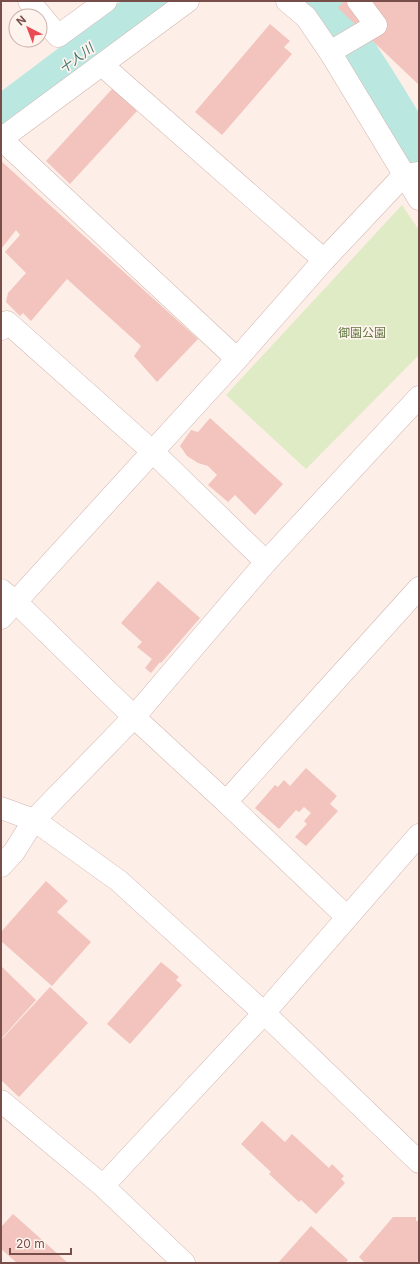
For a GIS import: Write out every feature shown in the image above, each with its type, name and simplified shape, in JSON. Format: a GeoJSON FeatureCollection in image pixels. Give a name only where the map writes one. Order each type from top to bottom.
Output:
{"type":"FeatureCollection","features":[{"type":"Feature","properties":{"kind":"street"},"geometry":{"type":"LineString","coordinates":[[29,1],[58,36],[106,1]]}},
{"type":"Feature","properties":{"kind":"street"},"geometry":{"type":"LineString","coordinates":[[188,1],[1,139],[237,359]]}},
{"type":"Feature","properties":{"kind":"street"},"geometry":{"type":"LineString","coordinates":[[287,1],[306,17],[334,50],[413,174],[419,199]]}},
{"type":"Feature","properties":{"kind":"street"},"geometry":{"type":"LineString","coordinates":[[334,50],[376,25],[358,1]]}},
{"type":"Feature","properties":{"kind":"street"},"geometry":{"type":"LineString","coordinates":[[102,65],[324,260]]}},
{"type":"Feature","properties":{"kind":"street"},"geometry":{"type":"LineString","coordinates":[[1,618],[8,596],[152,451],[237,359],[324,260],[413,174]]}},
{"type":"Feature","properties":{"kind":"street"},"geometry":{"type":"LineString","coordinates":[[1,330],[7,322],[152,451],[266,562]]}},
{"type":"Feature","properties":{"kind":"street"},"geometry":{"type":"LineString","coordinates":[[1,866],[14,852],[34,820],[134,717],[266,562],[419,397]]}},
{"type":"Feature","properties":{"kind":"street"},"geometry":{"type":"LineString","coordinates":[[226,802],[419,588]]}},
{"type":"Feature","properties":{"kind":"street"},"geometry":{"type":"LineString","coordinates":[[8,596],[134,717],[347,917]]}},
{"type":"Feature","properties":{"kind":"street"},"geometry":{"type":"LineString","coordinates":[[1,808],[34,820],[119,882],[415,1150]]}},
{"type":"Feature","properties":{"kind":"street"},"geometry":{"type":"LineString","coordinates":[[103,1186],[264,1013],[418,837]]}},
{"type":"Feature","properties":{"kind":"street"},"geometry":{"type":"LineString","coordinates":[[1,1101],[103,1186],[184,1263]]}},
{"type":"Feature","properties":{"kind":"green space","name":"御園公園"},"geometry":{"type":"Polygon","coordinates":[[[402,205],[419,230],[419,355],[306,469],[226,395],[402,205]]]}},
{"type":"Feature","properties":{"kind":"building"},"geometry":{"type":"Polygon","coordinates":[[[344,1],[419,1],[419,85],[338,8],[344,1]]]}},
{"type":"Feature","properties":{"kind":"building"},"geometry":{"type":"Polygon","coordinates":[[[270,24],[290,41],[284,47],[292,54],[222,135],[195,112],[270,24]]]}},
{"type":"Feature","properties":{"kind":"building"},"geometry":{"type":"Polygon","coordinates":[[[113,88],[137,111],[70,184],[46,161],[113,88]]]}},
{"type":"Feature","properties":{"kind":"building"},"geometry":{"type":"Polygon","coordinates":[[[1,161],[198,339],[157,382],[134,356],[141,346],[67,279],[31,321],[23,313],[20,316],[6,302],[8,293],[26,273],[5,252],[20,235],[16,230],[1,249],[1,161]]]}},
{"type":"Feature","properties":{"kind":"building"},"geometry":{"type":"Polygon","coordinates":[[[210,418],[283,484],[255,515],[235,495],[228,502],[208,485],[217,475],[208,466],[198,463],[187,456],[180,446],[191,430],[198,432],[210,418]]]}},
{"type":"Feature","properties":{"kind":"building"},"geometry":{"type":"Polygon","coordinates":[[[158,581],[200,618],[151,673],[145,668],[152,659],[137,647],[142,642],[121,623],[158,581]]]}},
{"type":"Feature","properties":{"kind":"building"},"geometry":{"type":"Polygon","coordinates":[[[306,768],[337,796],[330,804],[338,811],[306,846],[295,837],[307,824],[304,821],[311,813],[304,807],[299,812],[296,810],[279,829],[255,808],[275,785],[278,787],[284,780],[290,786],[306,768]]]}},
{"type":"Feature","properties":{"kind":"building"},"geometry":{"type":"Polygon","coordinates":[[[46,881],[68,901],[57,912],[91,942],[52,986],[1,941],[1,932],[46,881]]]}},
{"type":"Feature","properties":{"kind":"building"},"geometry":{"type":"Polygon","coordinates":[[[161,962],[179,977],[176,980],[182,985],[130,1044],[107,1024],[161,962]]]}},
{"type":"Feature","properties":{"kind":"building"},"geometry":{"type":"Polygon","coordinates":[[[1,966],[36,1000],[1,1039],[1,966]]]}},
{"type":"Feature","properties":{"kind":"building"},"geometry":{"type":"Polygon","coordinates":[[[50,987],[88,1023],[19,1097],[1,1080],[1,1040],[50,987]]]}},
{"type":"Feature","properties":{"kind":"building"},"geometry":{"type":"Polygon","coordinates":[[[262,1121],[285,1142],[292,1134],[329,1168],[332,1164],[344,1176],[341,1179],[345,1183],[316,1214],[301,1200],[299,1202],[269,1174],[271,1172],[241,1144],[262,1121]]]}},
{"type":"Feature","properties":{"kind":"building"},"geometry":{"type":"Polygon","coordinates":[[[13,1214],[68,1263],[17,1263],[1,1249],[1,1227],[13,1214]]]}},
{"type":"Feature","properties":{"kind":"building"},"geometry":{"type":"Polygon","coordinates":[[[393,1217],[416,1217],[416,1221],[419,1221],[419,1259],[416,1263],[365,1263],[359,1257],[393,1217]]]}},
{"type":"Feature","properties":{"kind":"building"},"geometry":{"type":"Polygon","coordinates":[[[311,1226],[348,1260],[346,1263],[278,1263],[311,1226]]]}},
{"type":"Feature","properties":{"kind":"waterway","name":"十人川"},"geometry":{"type":"LineString","coordinates":[[1,114],[151,1]]}},
{"type":"Feature","properties":{"kind":"waterway","name":"十人川"},"geometry":{"type":"LineString","coordinates":[[322,1],[336,18],[361,55],[419,148]]}}]}
